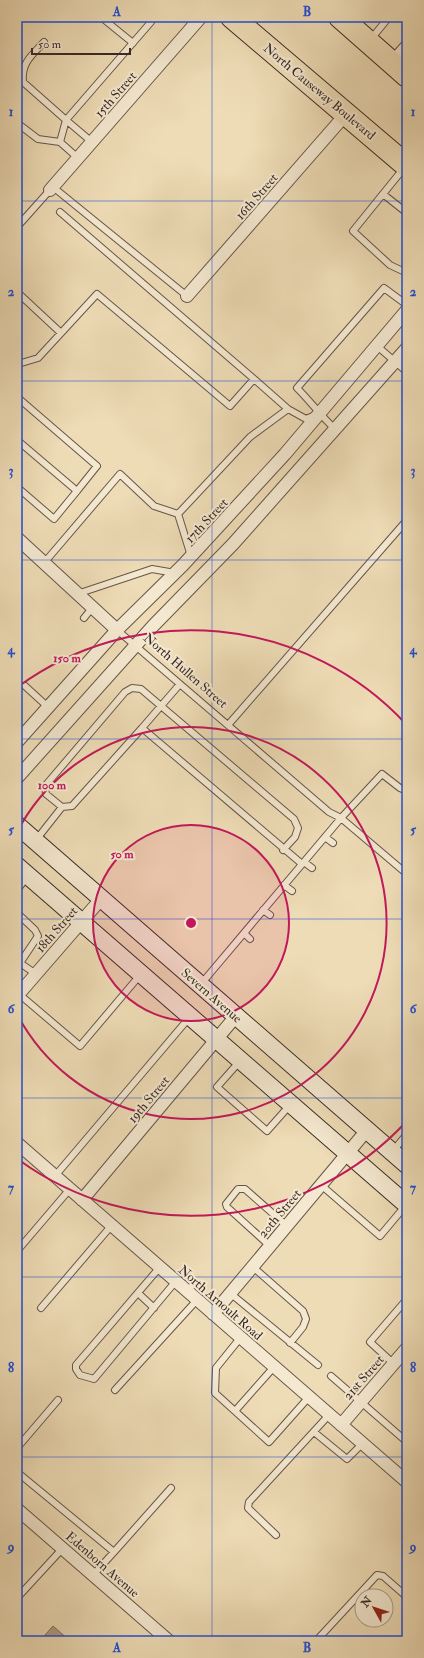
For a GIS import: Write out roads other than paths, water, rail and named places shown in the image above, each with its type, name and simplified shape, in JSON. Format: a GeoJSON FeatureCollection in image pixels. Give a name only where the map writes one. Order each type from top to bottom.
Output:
{"type":"FeatureCollection","features":[{"type":"Feature","properties":{"kind":"highway","name":"North Causeway Boulevard"},"geometry":{"type":"LineString","coordinates":[[232,17],[407,165]]}},
{"type":"Feature","properties":{"kind":"highway"},"geometry":{"type":"LineString","coordinates":[[341,17],[400,69]]}},
{"type":"Feature","properties":{"kind":"street","name":"15th Street"},"geometry":{"type":"LineString","coordinates":[[51,188],[202,17]]}},
{"type":"Feature","properties":{"kind":"street"},"geometry":{"type":"LineString","coordinates":[[400,69],[407,46]]}},
{"type":"Feature","properties":{"kind":"street","name":"16th Street"},"geometry":{"type":"LineString","coordinates":[[187,296],[346,114]]}},
{"type":"Feature","properties":{"kind":"street","name":"17th Street"},"geometry":{"type":"LineString","coordinates":[[17,742],[117,630],[175,573],[285,454],[407,310]]}},
{"type":"Feature","properties":{"kind":"street"},"geometry":{"type":"LineString","coordinates":[[17,778],[136,645],[233,544],[407,348]]}},
{"type":"Feature","properties":{"kind":"street","name":"North Hullen Street"},"geometry":{"type":"LineString","coordinates":[[17,538],[117,630]]}},
{"type":"Feature","properties":{"kind":"street","name":"Severn Avenue"},"geometry":{"type":"LineString","coordinates":[[17,825],[407,1165]]}},
{"type":"Feature","properties":{"kind":"street"},"geometry":{"type":"LineString","coordinates":[[22,871],[407,1205]]}},
{"type":"Feature","properties":{"kind":"street","name":"18th Street"},"geometry":{"type":"LineString","coordinates":[[18,995],[101,899]]}},
{"type":"Feature","properties":{"kind":"street","name":"19th Street"},"geometry":{"type":"LineString","coordinates":[[82,1200],[236,1016]]}},
{"type":"Feature","properties":{"kind":"street","name":"20th Street"},"geometry":{"type":"LineString","coordinates":[[213,1314],[367,1130]]}},
{"type":"Feature","properties":{"kind":"street","name":"North Arnoult Road"},"geometry":{"type":"LineString","coordinates":[[17,1143],[176,1281],[191,1287],[197,1300],[407,1482]]}},
{"type":"Feature","properties":{"kind":"street","name":"21st Street"},"geometry":{"type":"LineString","coordinates":[[341,1425],[407,1348]]}},
{"type":"Feature","properties":{"kind":"street","name":"Edenborn Avenue"},"geometry":{"type":"LineString","coordinates":[[17,1509],[94,1574],[169,1641]]}},
{"type":"Feature","properties":{"kind":"lane"},"geometry":{"type":"LineString","coordinates":[[101,17],[133,43]]}},
{"type":"Feature","properties":{"kind":"lane"},"geometry":{"type":"LineString","coordinates":[[60,142],[66,120],[152,22],[151,17]]}},
{"type":"Feature","properties":{"kind":"lane"},"geometry":{"type":"LineString","coordinates":[[368,42],[389,17]]}},
{"type":"Feature","properties":{"kind":"lane"},"geometry":{"type":"LineString","coordinates":[[44,42],[28,59],[22,70],[23,82],[92,142]]}},
{"type":"Feature","properties":{"kind":"lane"},"geometry":{"type":"LineString","coordinates":[[17,123],[38,140],[60,142],[78,158]]}},
{"type":"Feature","properties":{"kind":"lane"},"geometry":{"type":"LineString","coordinates":[[407,165],[353,231],[390,265],[407,272]]}},
{"type":"Feature","properties":{"kind":"lane"},"geometry":{"type":"LineString","coordinates":[[17,227],[51,188],[187,296]]}},
{"type":"Feature","properties":{"kind":"lane"},"geometry":{"type":"LineString","coordinates":[[383,194],[407,213]]}},
{"type":"Feature","properties":{"kind":"lane"},"geometry":{"type":"LineString","coordinates":[[60,212],[288,409],[299,417],[306,419],[319,414]]}},
{"type":"Feature","properties":{"kind":"lane"},"geometry":{"type":"LineString","coordinates":[[335,429],[319,414],[313,403],[298,388],[384,288],[407,305]]}},
{"type":"Feature","properties":{"kind":"lane"},"geometry":{"type":"LineString","coordinates":[[17,292],[61,333]]}},
{"type":"Feature","properties":{"kind":"lane"},"geometry":{"type":"LineString","coordinates":[[17,364],[38,358],[97,294],[230,406],[254,379]]}},
{"type":"Feature","properties":{"kind":"lane"},"geometry":{"type":"LineString","coordinates":[[377,346],[407,372]]}},
{"type":"Feature","properties":{"kind":"lane"},"geometry":{"type":"LineString","coordinates":[[17,396],[97,466],[54,519],[17,487]]}},
{"type":"Feature","properties":{"kind":"lane"},"geometry":{"type":"LineString","coordinates":[[178,514],[250,437],[288,409]]}},
{"type":"Feature","properties":{"kind":"lane"},"geometry":{"type":"LineString","coordinates":[[17,440],[77,491]]}},
{"type":"Feature","properties":{"kind":"lane"},"geometry":{"type":"LineString","coordinates":[[44,563],[120,474],[154,506],[178,514]]}},
{"type":"Feature","properties":{"kind":"lane"},"geometry":{"type":"LineString","coordinates":[[178,514],[191,556]]}},
{"type":"Feature","properties":{"kind":"lane"},"geometry":{"type":"LineString","coordinates":[[228,725],[407,520]]}},
{"type":"Feature","properties":{"kind":"lane"},"geometry":{"type":"LineString","coordinates":[[77,594],[152,570],[175,573]]}},
{"type":"Feature","properties":{"kind":"lane"},"geometry":{"type":"LineString","coordinates":[[84,618],[92,608]]}},
{"type":"Feature","properties":{"kind":"lane","name":"North Hullen Street"},"geometry":{"type":"LineString","coordinates":[[117,630],[329,812],[342,818],[407,874]]}},
{"type":"Feature","properties":{"kind":"lane"},"geometry":{"type":"LineString","coordinates":[[35,841],[62,808],[72,806],[180,684]]}},
{"type":"Feature","properties":{"kind":"lane"},"geometry":{"type":"LineString","coordinates":[[25,686],[48,707]]}},
{"type":"Feature","properties":{"kind":"lane"},"geometry":{"type":"LineString","coordinates":[[62,808],[46,794],[45,786],[125,692],[132,688],[141,689],[294,819],[298,828],[295,836],[283,850]]}},
{"type":"Feature","properties":{"kind":"lane"},"geometry":{"type":"LineString","coordinates":[[142,728],[283,850],[312,868]]}},
{"type":"Feature","properties":{"kind":"lane"},"geometry":{"type":"LineString","coordinates":[[200,985],[325,837],[382,774],[400,788],[407,791]]}},
{"type":"Feature","properties":{"kind":"lane"},"geometry":{"type":"LineString","coordinates":[[325,837],[333,843]]}},
{"type":"Feature","properties":{"kind":"lane"},"geometry":{"type":"LineString","coordinates":[[17,890],[22,871]]}},
{"type":"Feature","properties":{"kind":"lane"},"geometry":{"type":"LineString","coordinates":[[284,885],[292,891]]}},
{"type":"Feature","properties":{"kind":"lane"},"geometry":{"type":"LineString","coordinates":[[263,910],[270,916]]}},
{"type":"Feature","properties":{"kind":"lane"},"geometry":{"type":"LineString","coordinates":[[17,913],[35,930],[38,936],[18,962],[36,974]]}},
{"type":"Feature","properties":{"kind":"lane"},"geometry":{"type":"LineString","coordinates":[[244,933],[250,939]]}},
{"type":"Feature","properties":{"kind":"lane"},"geometry":{"type":"LineString","coordinates":[[222,958],[229,964]]}},
{"type":"Feature","properties":{"kind":"lane"},"geometry":{"type":"LineString","coordinates":[[18,995],[80,1046],[141,974]]}},
{"type":"Feature","properties":{"kind":"lane"},"geometry":{"type":"LineString","coordinates":[[55,1176],[190,1017]]}},
{"type":"Feature","properties":{"kind":"lane"},"geometry":{"type":"LineString","coordinates":[[241,1060],[217,1088],[267,1131],[291,1104]]}},
{"type":"Feature","properties":{"kind":"lane"},"geometry":{"type":"LineString","coordinates":[[392,1152],[407,1134]]}},
{"type":"Feature","properties":{"kind":"lane"},"geometry":{"type":"LineString","coordinates":[[321,1185],[380,1236],[407,1205]]}},
{"type":"Feature","properties":{"kind":"lane"},"geometry":{"type":"LineString","coordinates":[[17,1251],[70,1189]]}},
{"type":"Feature","properties":{"kind":"lane"},"geometry":{"type":"LineString","coordinates":[[270,1246],[227,1207],[226,1204],[231,1196],[238,1189],[245,1189],[287,1226]]}},
{"type":"Feature","properties":{"kind":"lane"},"geometry":{"type":"LineString","coordinates":[[42,1308],[112,1225]]}},
{"type":"Feature","properties":{"kind":"lane"},"geometry":{"type":"LineString","coordinates":[[160,1267],[76,1365],[76,1369],[80,1375],[94,1379],[176,1281]]}},
{"type":"Feature","properties":{"kind":"lane"},"geometry":{"type":"LineString","coordinates":[[253,1267],[303,1311],[306,1319],[305,1323],[290,1343]]}},
{"type":"Feature","properties":{"kind":"lane"},"geometry":{"type":"LineString","coordinates":[[138,1293],[154,1308]]}},
{"type":"Feature","properties":{"kind":"lane"},"geometry":{"type":"LineString","coordinates":[[230,1293],[318,1365]]}},
{"type":"Feature","properties":{"kind":"lane"},"geometry":{"type":"LineString","coordinates":[[394,1364],[370,1342],[407,1299]]}},
{"type":"Feature","properties":{"kind":"lane"},"geometry":{"type":"LineString","coordinates":[[115,1390],[197,1300]]}},
{"type":"Feature","properties":{"kind":"lane"},"geometry":{"type":"LineString","coordinates":[[240,1337],[216,1368],[215,1393],[269,1442],[309,1397]]}},
{"type":"Feature","properties":{"kind":"lane"},"geometry":{"type":"LineString","coordinates":[[235,1411],[274,1367]]}},
{"type":"Feature","properties":{"kind":"lane"},"geometry":{"type":"LineString","coordinates":[[331,1376],[407,1442]]}},
{"type":"Feature","properties":{"kind":"lane"},"geometry":{"type":"LineString","coordinates":[[17,1448],[58,1400]]}},
{"type":"Feature","properties":{"kind":"lane"},"geometry":{"type":"LineString","coordinates":[[276,1535],[248,1508],[249,1502],[329,1415]]}},
{"type":"Feature","properties":{"kind":"lane"},"geometry":{"type":"LineString","coordinates":[[314,1432],[347,1459],[362,1443]]}},
{"type":"Feature","properties":{"kind":"lane"},"geometry":{"type":"LineString","coordinates":[[17,1472],[114,1552]]}},
{"type":"Feature","properties":{"kind":"lane"},"geometry":{"type":"LineString","coordinates":[[94,1574],[171,1488]]}},
{"type":"Feature","properties":{"kind":"lane"},"geometry":{"type":"LineString","coordinates":[[17,1598],[64,1548]]}},
{"type":"Feature","properties":{"kind":"lane"},"geometry":{"type":"LineString","coordinates":[[316,1641],[377,1575],[383,1576],[407,1597]]}}]}
